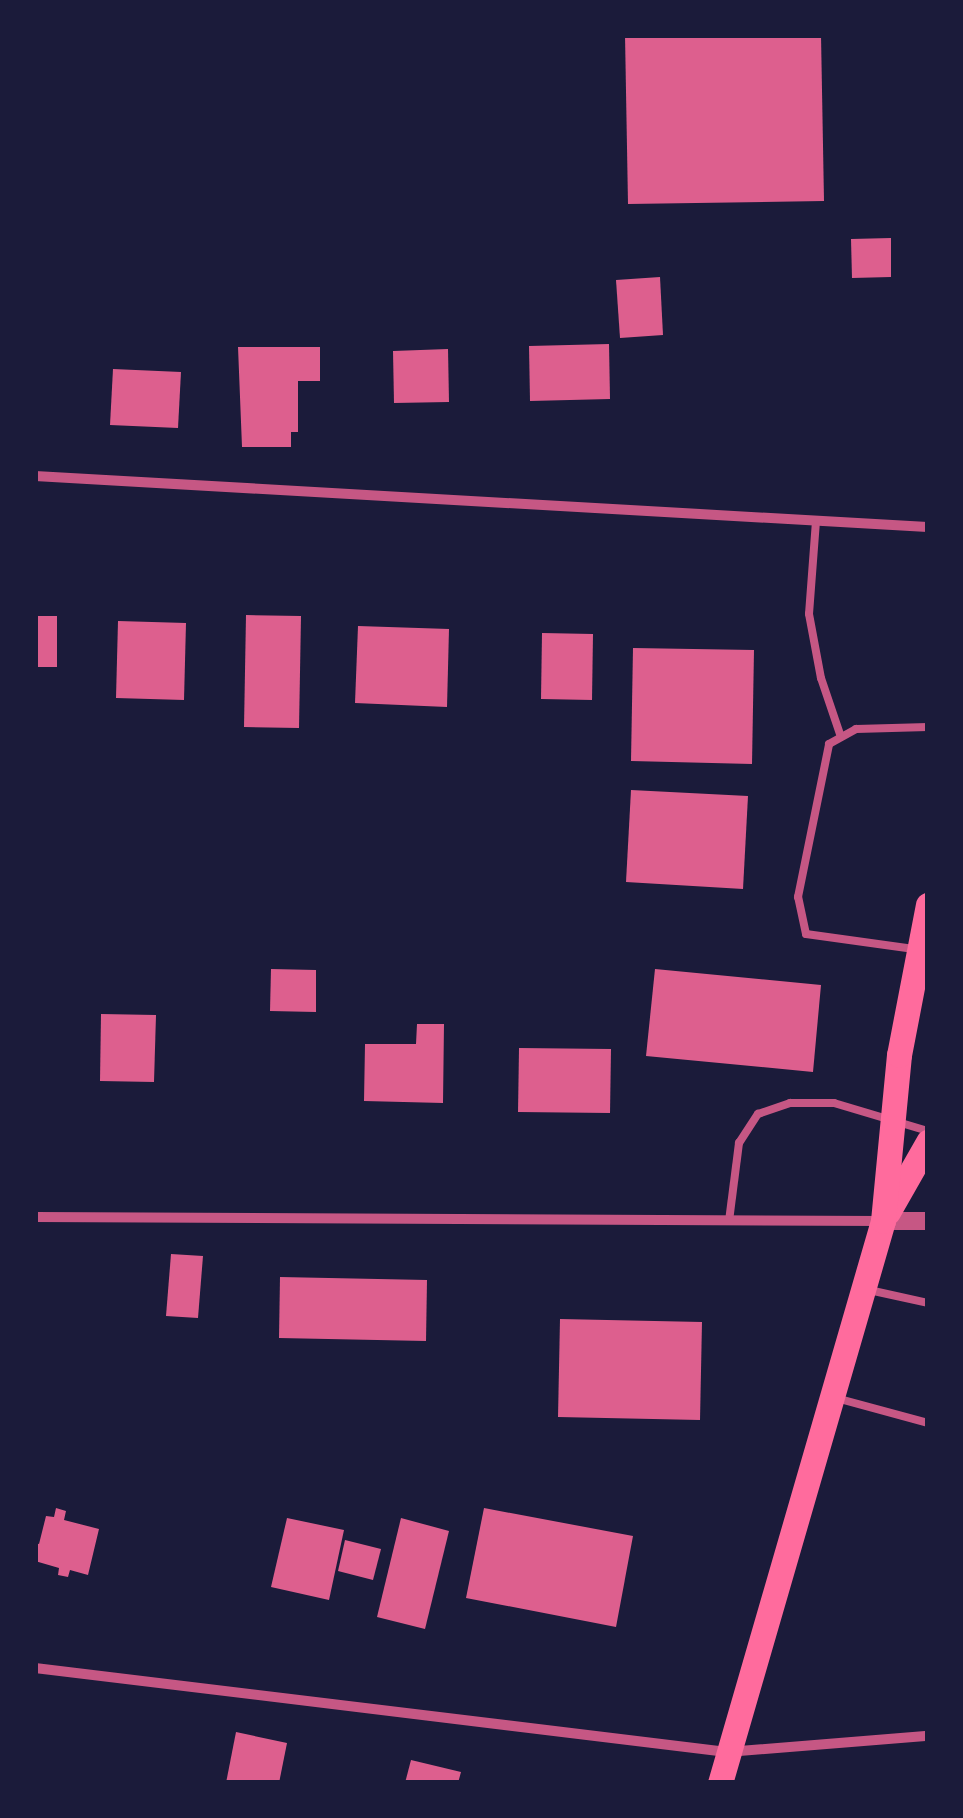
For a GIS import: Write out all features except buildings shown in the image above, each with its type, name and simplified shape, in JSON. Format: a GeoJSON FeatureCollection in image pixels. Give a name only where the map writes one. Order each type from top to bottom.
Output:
{"type":"FeatureCollection","features":[{"type":"Feature","properties":{"kind":"main road"},"geometry":{"type":"LineString","coordinates":[[720,1783],[883,1221],[893,1120],[928,905]]}},
{"type":"Feature","properties":{"kind":"main road"},"geometry":{"type":"LineString","coordinates":[[883,1221],[928,1142]]}},
{"type":"Feature","properties":{"kind":"street"},"geometry":{"type":"LineString","coordinates":[[35,476],[928,527]]}},
{"type":"Feature","properties":{"kind":"street"},"geometry":{"type":"LineString","coordinates":[[35,1217],[928,1221]]}},
{"type":"Feature","properties":{"kind":"street"},"geometry":{"type":"LineString","coordinates":[[35,1668],[727,1752],[928,1736]]}},
{"type":"Feature","properties":{"kind":"lane"},"geometry":{"type":"LineString","coordinates":[[816,520],[808,614],[821,678],[841,737]]}},
{"type":"Feature","properties":{"kind":"lane"},"geometry":{"type":"LineString","coordinates":[[918,950],[806,934],[798,898],[830,744],[856,729],[928,727]]}},
{"type":"Feature","properties":{"kind":"lane"},"geometry":{"type":"LineString","coordinates":[[728,1221],[739,1143],[758,1114],[790,1102],[834,1103],[928,1131]]}},
{"type":"Feature","properties":{"kind":"lane"},"geometry":{"type":"LineString","coordinates":[[864,1289],[928,1303]]}},
{"type":"Feature","properties":{"kind":"lane"},"geometry":{"type":"LineString","coordinates":[[830,1396],[927,1420]]}}]}
